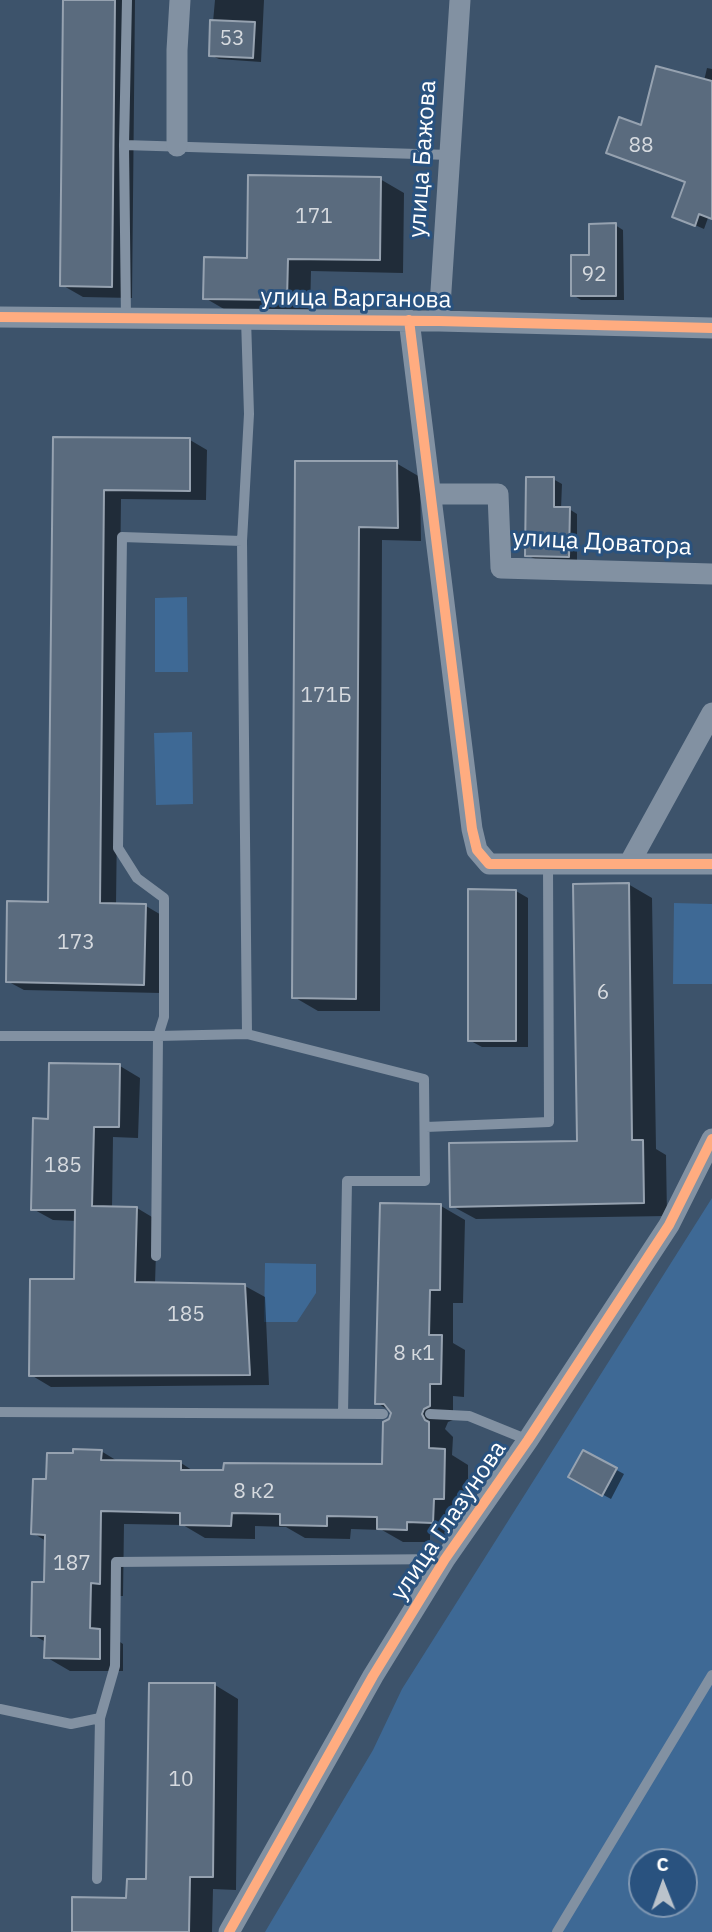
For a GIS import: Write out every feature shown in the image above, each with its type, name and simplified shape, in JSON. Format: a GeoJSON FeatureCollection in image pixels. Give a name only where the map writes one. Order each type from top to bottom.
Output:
{"type":"FeatureCollection","features":[{"type":"Feature","properties":{"kind":"street"},"geometry":{"type":"LineString","coordinates":[[177,146],[180,0]]}},
{"type":"Feature","properties":{"kind":"street","name":"улица Бажова"},"geometry":{"type":"LineString","coordinates":[[439,321],[460,0]]}},
{"type":"Feature","properties":{"kind":"street","name":"улица Варганова"},"geometry":{"type":"LineString","coordinates":[[0,317],[409,320],[712,328]]}},
{"type":"Feature","properties":{"kind":"street"},"geometry":{"type":"LineString","coordinates":[[409,320],[472,829],[477,850],[489,864],[712,864]]}},
{"type":"Feature","properties":{"kind":"street","name":"улица Доватора"},"geometry":{"type":"LineString","coordinates":[[431,494],[498,494],[501,569],[712,574]]}},
{"type":"Feature","properties":{"kind":"street"},"geometry":{"type":"LineString","coordinates":[[629,864],[712,713]]}},
{"type":"Feature","properties":{"kind":"street","name":"улица Глазунова"},"geometry":{"type":"LineString","coordinates":[[229,1932],[373,1676],[445,1559],[528,1440],[669,1225],[712,1139]]}},
{"type":"Feature","properties":{"kind":"lane"},"geometry":{"type":"LineString","coordinates":[[126,319],[124,145],[127,0]]}},
{"type":"Feature","properties":{"kind":"lane"},"geometry":{"type":"LineString","coordinates":[[124,145],[450,155]]}},
{"type":"Feature","properties":{"kind":"lane"},"geometry":{"type":"LineString","coordinates":[[246,319],[248,414],[242,541],[247,1034]]}},
{"type":"Feature","properties":{"kind":"lane"},"geometry":{"type":"LineString","coordinates":[[156,1256],[158,1036],[164,1017],[163,898],[137,878],[118,848],[122,537],[242,541]]}},
{"type":"Feature","properties":{"kind":"lane"},"geometry":{"type":"LineString","coordinates":[[426,1127],[549,1122],[548,864]]}},
{"type":"Feature","properties":{"kind":"lane"},"geometry":{"type":"LineString","coordinates":[[0,1035],[247,1034],[424,1079],[425,1181],[347,1181],[343,1414]]}},
{"type":"Feature","properties":{"kind":"lane"},"geometry":{"type":"LineString","coordinates":[[0,1412],[383,1414]]}},
{"type":"Feature","properties":{"kind":"lane"},"geometry":{"type":"LineString","coordinates":[[430,1414],[469,1416],[528,1440]]}},
{"type":"Feature","properties":{"kind":"lane"},"geometry":{"type":"LineString","coordinates":[[97,1879],[100,1717],[115,1666],[116,1562],[445,1559]]}},
{"type":"Feature","properties":{"kind":"lane"},"geometry":{"type":"LineString","coordinates":[[557,1932],[712,1675]]}},
{"type":"Feature","properties":{"kind":"lane"},"geometry":{"type":"LineString","coordinates":[[0,1709],[71,1724],[100,1717]]}},
{"type":"Feature","properties":{"kind":"shaded area"},"geometry":{"type":"Polygon","coordinates":[[[187,597],[188,672],[155,672],[155,598],[187,597]]]}},
{"type":"Feature","properties":{"kind":"shaded area"},"geometry":{"type":"Polygon","coordinates":[[[192,732],[193,804],[156,805],[154,733],[192,732]]]}},
{"type":"Feature","properties":{"kind":"shaded area"},"geometry":{"type":"Polygon","coordinates":[[[674,903],[712,904],[712,984],[673,984],[674,903]]]}},
{"type":"Feature","properties":{"kind":"shaded area"},"geometry":{"type":"Polygon","coordinates":[[[712,1198],[712,1932],[265,1932],[373,1750],[402,1689],[712,1198]]]}},
{"type":"Feature","properties":{"kind":"shaded area"},"geometry":{"type":"Polygon","coordinates":[[[265,1263],[316,1264],[316,1293],[297,1322],[264,1322],[265,1263]]]}},
{"type":"Feature","properties":{"kind":"building"},"geometry":{"type":"Polygon","coordinates":[[[63,0],[115,0],[112,287],[60,286],[63,0]]]}},
{"type":"Feature","properties":{"kind":"building"},"geometry":{"type":"Polygon","coordinates":[[[210,20],[255,22],[253,58],[209,56],[210,20]]]}},
{"type":"Feature","properties":{"kind":"building"},"geometry":{"type":"Polygon","coordinates":[[[656,66],[712,81],[712,219],[699,214],[695,226],[672,217],[685,182],[606,153],[619,117],[641,125],[656,66]]]}},
{"type":"Feature","properties":{"kind":"building"},"geometry":{"type":"Polygon","coordinates":[[[248,175],[381,177],[380,260],[288,259],[287,300],[203,299],[204,257],[247,258],[248,175]]]}},
{"type":"Feature","properties":{"kind":"building"},"geometry":{"type":"Polygon","coordinates":[[[616,223],[616,296],[571,296],[571,255],[589,255],[589,224],[616,223]]]}},
{"type":"Feature","properties":{"kind":"building"},"geometry":{"type":"Polygon","coordinates":[[[53,437],[190,438],[190,491],[104,490],[100,903],[146,904],[144,985],[6,982],[7,901],[48,902],[53,437]]]}},
{"type":"Feature","properties":{"kind":"building"},"geometry":{"type":"Polygon","coordinates":[[[295,461],[397,461],[398,528],[359,527],[356,999],[292,998],[295,461]]]}},
{"type":"Feature","properties":{"kind":"building"},"geometry":{"type":"Polygon","coordinates":[[[526,477],[554,477],[554,507],[570,507],[569,557],[525,556],[526,477]]]}},
{"type":"Feature","properties":{"kind":"building"},"geometry":{"type":"Polygon","coordinates":[[[629,883],[632,1140],[643,1140],[644,1203],[450,1207],[449,1143],[577,1141],[573,884],[629,883]]]}},
{"type":"Feature","properties":{"kind":"building"},"geometry":{"type":"Polygon","coordinates":[[[468,889],[516,890],[516,1041],[468,1041],[468,889]]]}},
{"type":"Feature","properties":{"kind":"building"},"geometry":{"type":"Polygon","coordinates":[[[49,1063],[120,1064],[119,1127],[94,1127],[92,1206],[137,1207],[135,1282],[245,1284],[250,1375],[29,1376],[30,1279],[74,1279],[75,1210],[31,1210],[33,1118],[48,1119],[49,1063]]]}},
{"type":"Feature","properties":{"kind":"building"},"geometry":{"type":"Polygon","coordinates":[[[380,1203],[441,1204],[440,1290],[430,1290],[429,1335],[442,1335],[441,1384],[430,1384],[430,1406],[424,1409],[422,1414],[429,1422],[429,1448],[445,1449],[444,1499],[434,1499],[433,1523],[407,1522],[407,1530],[377,1529],[377,1517],[327,1516],[327,1526],[280,1525],[280,1514],[232,1513],[231,1526],[180,1525],[180,1513],[101,1511],[100,1584],[91,1583],[90,1628],[100,1629],[100,1659],[44,1658],[45,1636],[31,1636],[32,1582],[44,1582],[45,1535],[31,1534],[33,1479],[46,1479],[47,1453],[73,1453],[73,1449],[102,1450],[101,1460],[181,1461],[181,1470],[223,1470],[224,1463],[382,1464],[383,1422],[389,1419],[391,1413],[384,1404],[375,1404],[380,1203]]]}},
{"type":"Feature","properties":{"kind":"building"},"geometry":{"type":"Polygon","coordinates":[[[583,1450],[617,1468],[602,1496],[568,1477],[583,1450]]]}},
{"type":"Feature","properties":{"kind":"building"},"geometry":{"type":"Polygon","coordinates":[[[149,1683],[215,1683],[213,1877],[190,1877],[189,1932],[72,1932],[72,1897],[126,1898],[127,1879],[146,1879],[149,1683]]]}},
{"type":"Feature","properties":{"kind":"cycle path"},"geometry":{"type":"LineString","coordinates":[[0,317],[439,321],[712,328]]}},
{"type":"Feature","properties":{"kind":"cycle path"},"geometry":{"type":"LineString","coordinates":[[409,320],[472,829],[477,850],[489,864],[712,864]]}},
{"type":"Feature","properties":{"kind":"cycle path"},"geometry":{"type":"LineString","coordinates":[[229,1932],[373,1676],[445,1559],[528,1440],[669,1225],[712,1139]]}}]}
